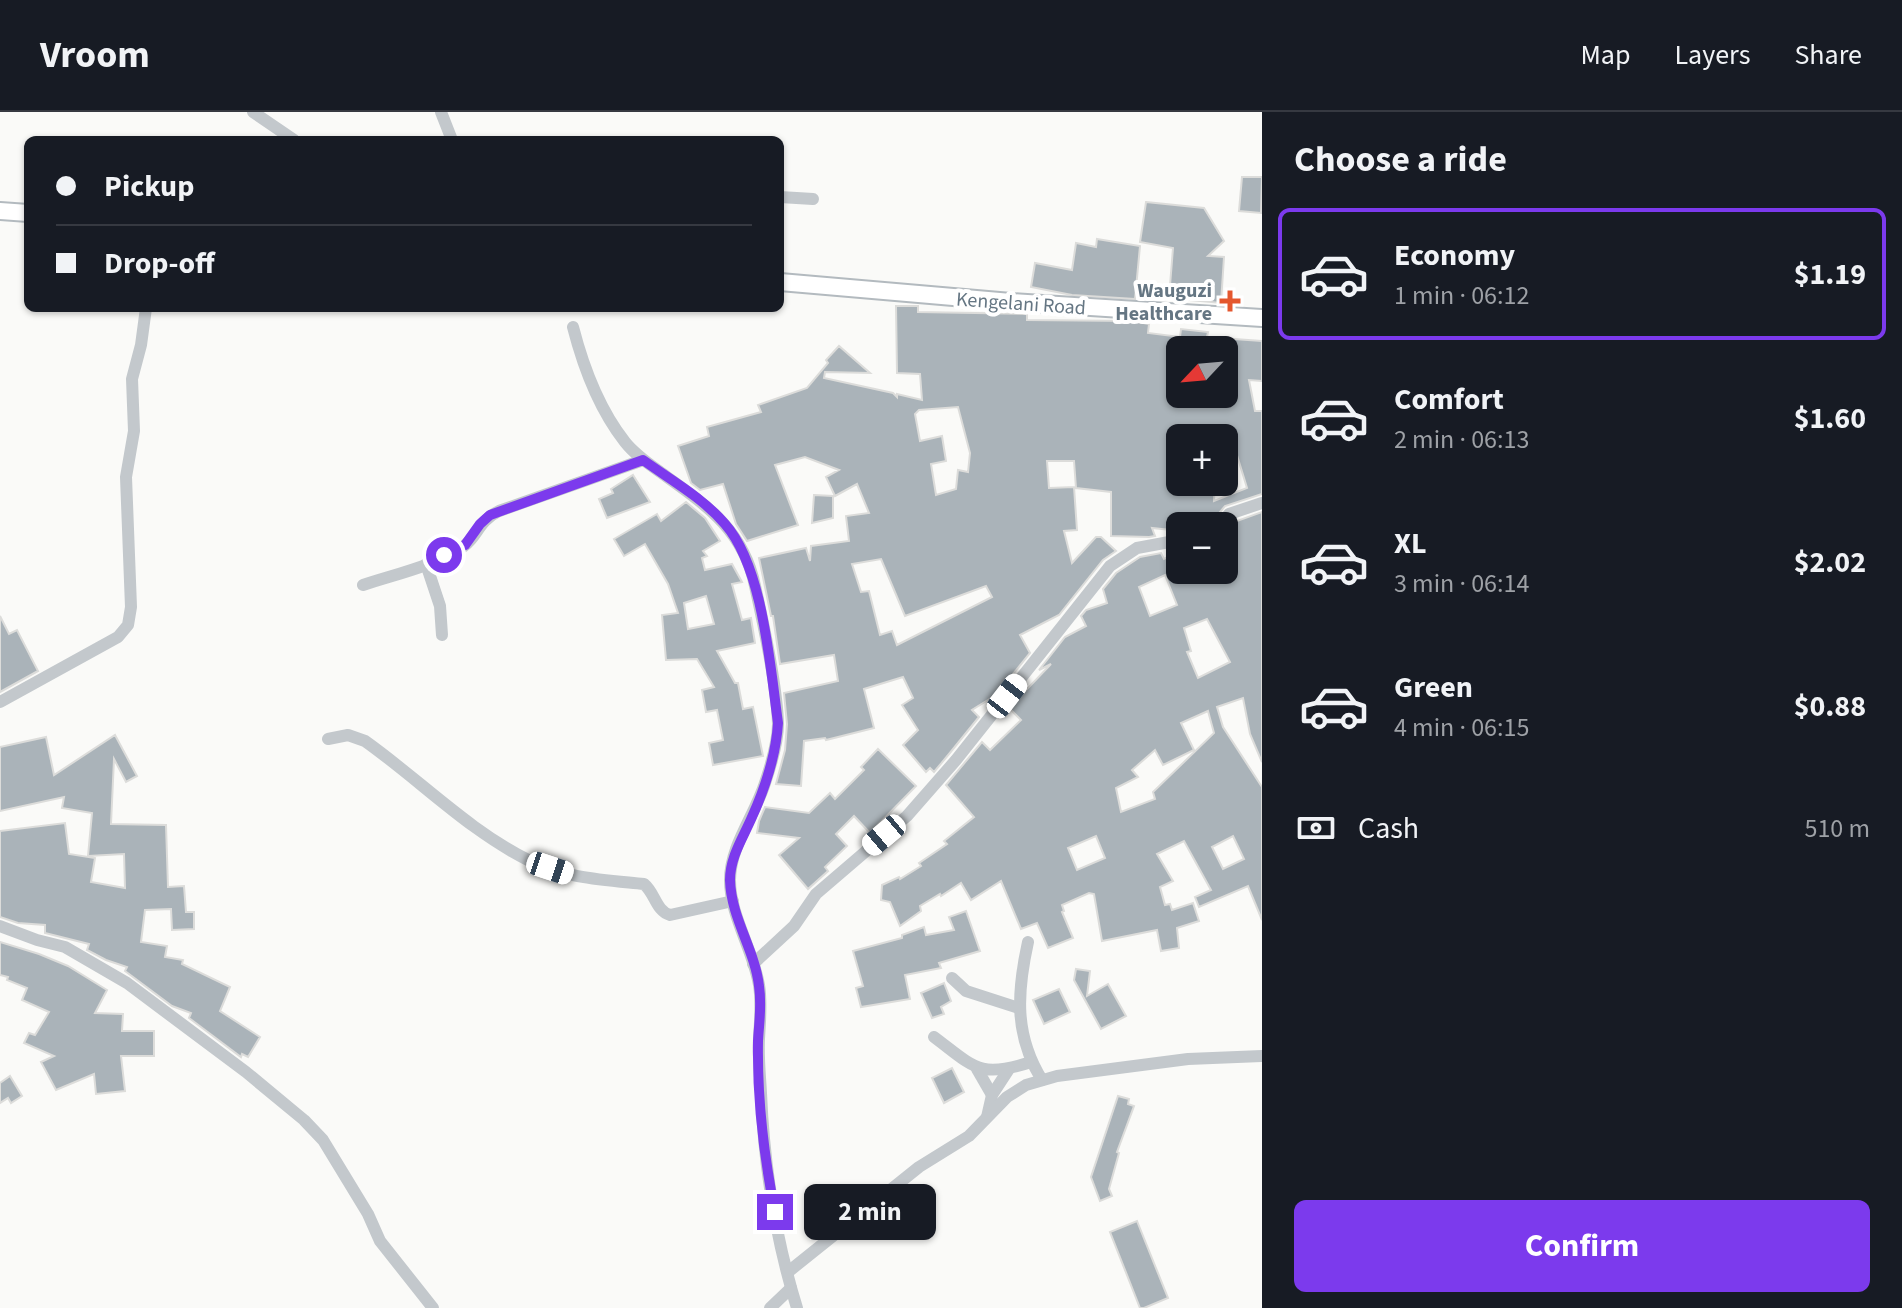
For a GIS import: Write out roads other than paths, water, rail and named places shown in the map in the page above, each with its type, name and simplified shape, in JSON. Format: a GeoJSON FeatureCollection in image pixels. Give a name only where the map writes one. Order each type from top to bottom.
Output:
{"type":"FeatureCollection","features":[{"type":"Feature","properties":{"kind":"main road"},"geometry":{"type":"LineString","coordinates":[[0,211],[24,213]]}},
{"type":"Feature","properties":{"kind":"main road","name":"Kengelani Road"},"geometry":{"type":"LineString","coordinates":[[784,282],[1011,302],[1262,318]]}},
{"type":"Feature","properties":{"kind":"street"},"geometry":{"type":"LineString","coordinates":[[253,112],[288,136]]}},
{"type":"Feature","properties":{"kind":"street"},"geometry":{"type":"LineString","coordinates":[[441,112],[450,136]]}},
{"type":"Feature","properties":{"kind":"street"},"geometry":{"type":"LineString","coordinates":[[784,197],[813,199]]}},
{"type":"Feature","properties":{"kind":"street"},"geometry":{"type":"LineString","coordinates":[[0,702],[118,637],[128,625],[132,591],[126,477],[134,431],[132,379],[145,312]]}},
{"type":"Feature","properties":{"kind":"street"},"geometry":{"type":"LineString","coordinates":[[573,327],[581,361],[625,441],[643,460],[707,506],[728,527],[755,583],[772,680],[777,737],[765,783],[735,852],[730,879],[733,901],[759,982],[762,1011],[758,1040],[761,1103],[771,1192],[797,1308]]}},
{"type":"Feature","properties":{"kind":"street"},"geometry":{"type":"LineString","coordinates":[[363,585],[426,564],[465,545],[490,515],[643,460]]}},
{"type":"Feature","properties":{"kind":"street"},"geometry":{"type":"LineString","coordinates":[[1235,512],[1262,503]]}},
{"type":"Feature","properties":{"kind":"street"},"geometry":{"type":"LineString","coordinates":[[753,964],[794,926],[816,894],[907,816],[956,760],[1110,566],[1137,548],[1166,543]]}},
{"type":"Feature","properties":{"kind":"street"},"geometry":{"type":"LineString","coordinates":[[426,564],[440,606],[442,635]]}},
{"type":"Feature","properties":{"kind":"street"},"geometry":{"type":"LineString","coordinates":[[328,739],[348,735],[365,741],[454,811],[531,862],[569,874],[644,884],[650,888],[665,914],[733,901]]}},
{"type":"Feature","properties":{"kind":"street"},"geometry":{"type":"LineString","coordinates":[[0,926],[65,947],[127,983],[246,1072],[304,1120],[323,1140],[368,1214],[380,1241],[433,1308]]}},
{"type":"Feature","properties":{"kind":"street"},"geometry":{"type":"LineString","coordinates":[[1028,942],[1018,989],[1019,1008],[1031,1062],[1042,1080]]}},
{"type":"Feature","properties":{"kind":"street"},"geometry":{"type":"LineString","coordinates":[[952,978],[966,991],[1019,1008]]}},
{"type":"Feature","properties":{"kind":"street"},"geometry":{"type":"LineString","coordinates":[[934,1037],[977,1069],[992,1095]]}},
{"type":"Feature","properties":{"kind":"street"},"geometry":{"type":"LineString","coordinates":[[788,1272],[919,1167],[969,1136],[1007,1097],[1026,1085],[1042,1080],[1188,1059],[1262,1056]]}},
{"type":"Feature","properties":{"kind":"street"},"geometry":{"type":"LineString","coordinates":[[977,1069],[1009,1069],[1031,1062]]}},
{"type":"Feature","properties":{"kind":"street"},"geometry":{"type":"LineString","coordinates":[[986,1120],[992,1095],[1009,1069]]}},
{"type":"Feature","properties":{"kind":"street"},"geometry":{"type":"LineString","coordinates":[[770,1308],[791,1288]]}},
{"type":"Feature","properties":{"kind":"place","name":"Wauguzi Healthcare"},"geometry":{"type":"Point","coordinates":[1230,301]}}]}
